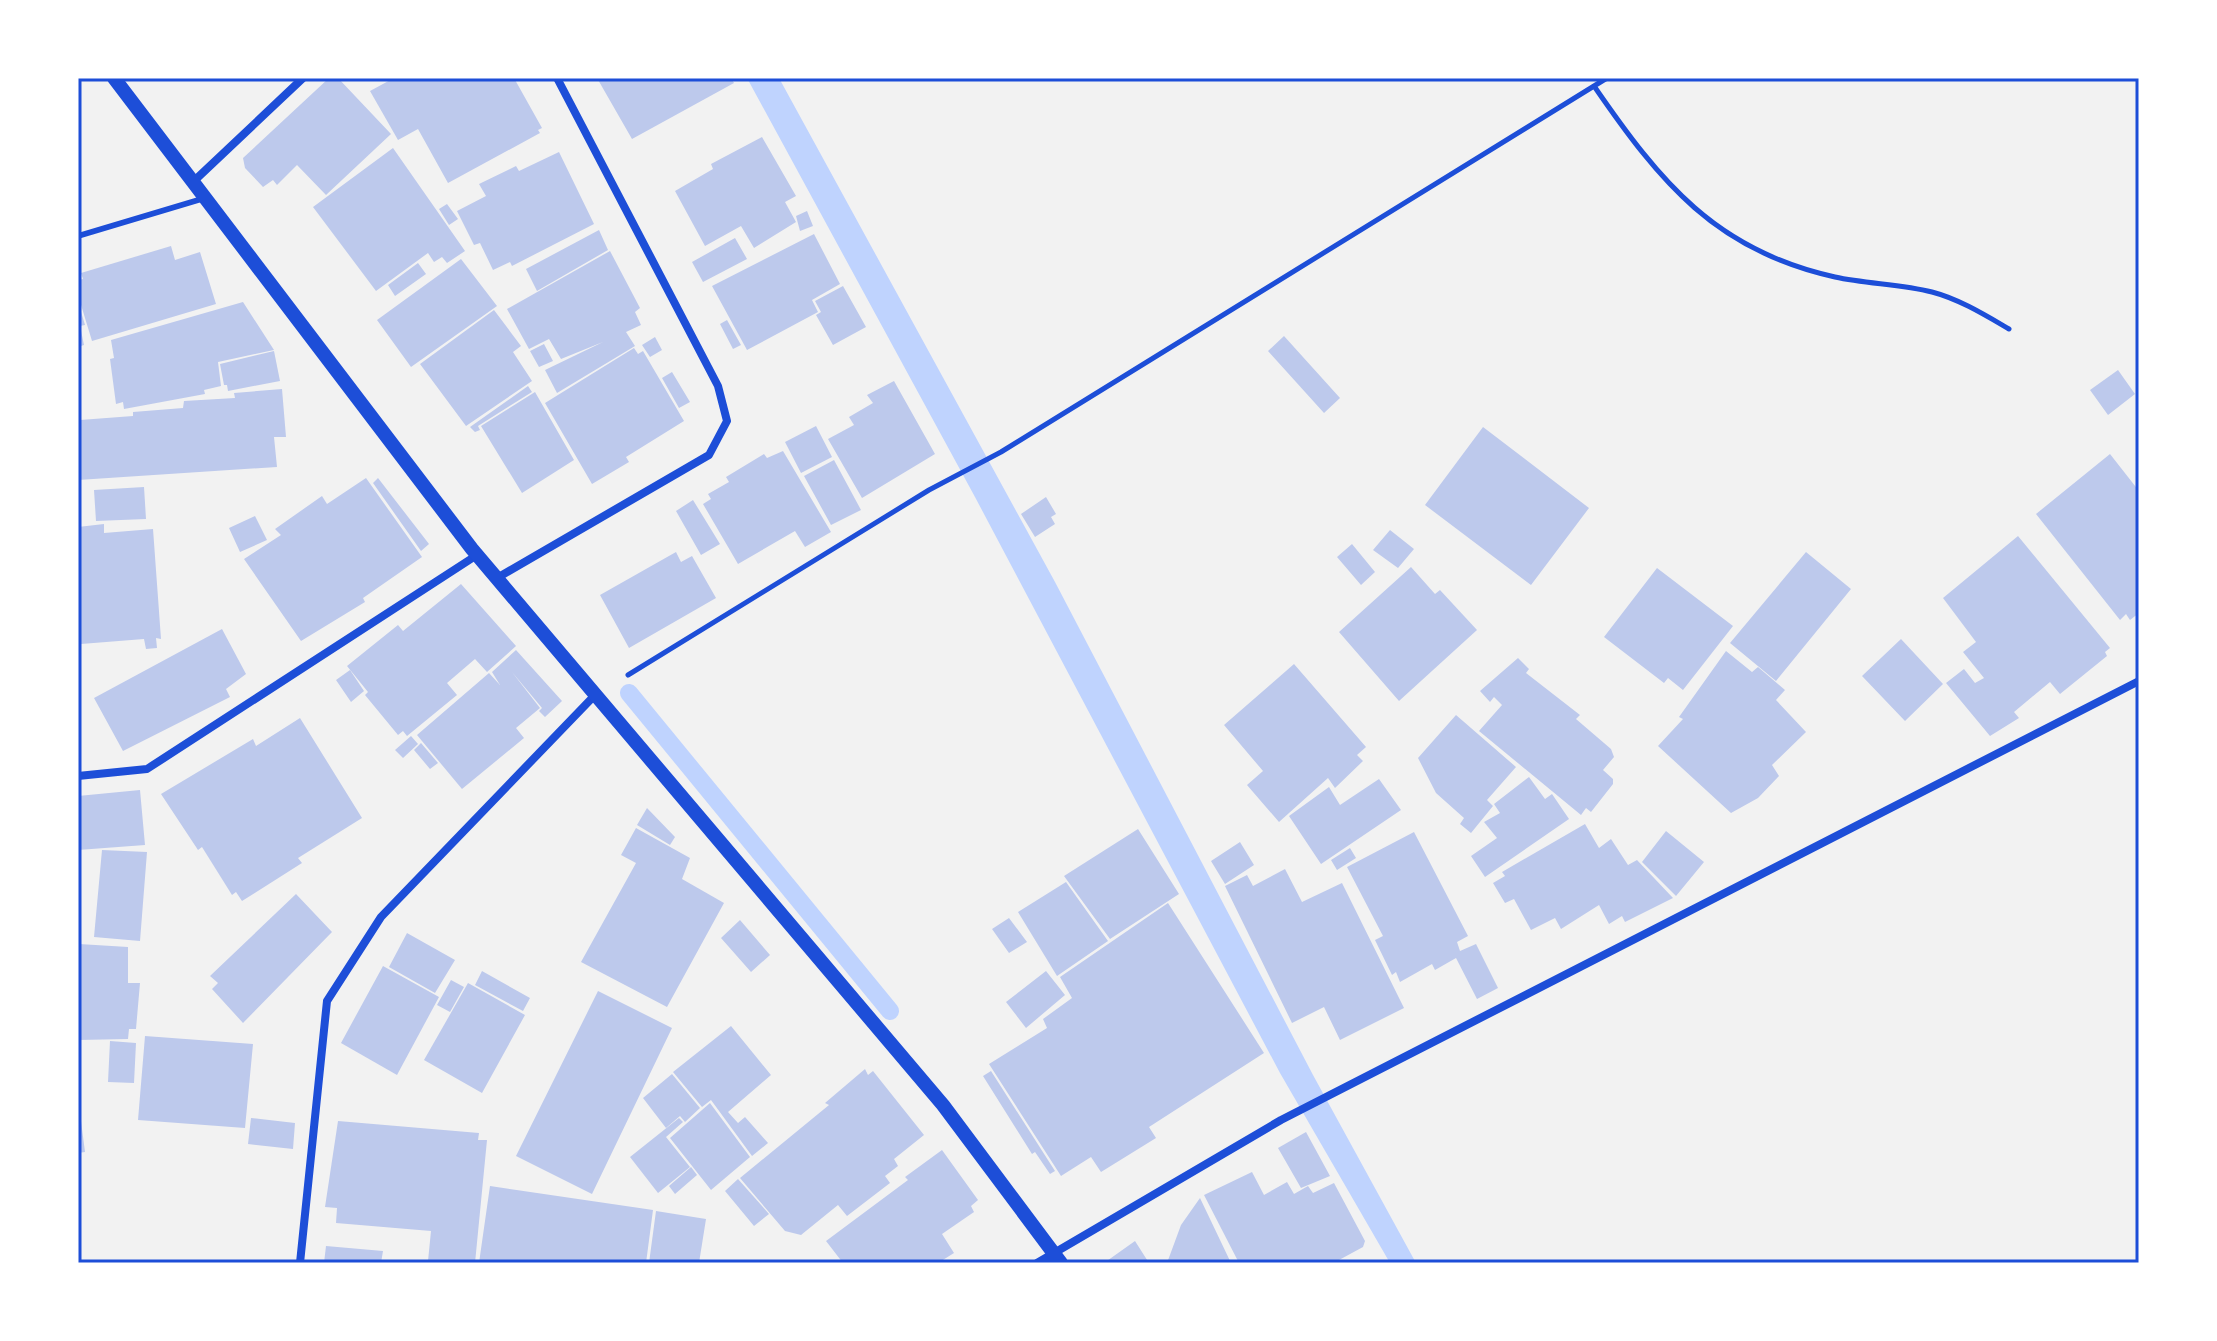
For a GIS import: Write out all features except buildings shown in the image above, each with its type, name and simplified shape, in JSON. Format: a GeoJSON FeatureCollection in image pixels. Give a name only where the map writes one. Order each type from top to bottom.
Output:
{"type":"FeatureCollection","features":[{"type":"Feature","properties":{"kind":"street"},"geometry":{"type":"LineString","coordinates":[[114,78],[477,555],[943,1105],[1058,1258]]}},
{"type":"Feature","properties":{"kind":"street"},"geometry":{"type":"LineString","coordinates":[[194,181],[303,78]]}},
{"type":"Feature","properties":{"kind":"street"},"geometry":{"type":"LineString","coordinates":[[497,578],[709,455],[727,421],[718,386],[557,78]]}},
{"type":"Feature","properties":{"kind":"street"},"geometry":{"type":"LineString","coordinates":[[78,776],[147,769],[477,555]]}},
{"type":"Feature","properties":{"kind":"street"},"geometry":{"type":"LineString","coordinates":[[1037,1263],[1058,1258],[1281,1120],[2139,681]]}},
{"type":"Feature","properties":{"kind":"street"},"geometry":{"type":"LineString","coordinates":[[300,1263],[327,1001],[381,917],[595,695]]}},
{"type":"Feature","properties":{"kind":"lane"},"geometry":{"type":"LineString","coordinates":[[78,236],[206,197]]}},
{"type":"Feature","properties":{"kind":"path"},"geometry":{"type":"LineString","coordinates":[[595,695],[929,490],[1001,452],[1607,78]]}},
{"type":"Feature","properties":{"kind":"path"},"geometry":{"type":"LineString","coordinates":[[1594,86],[1627,134],[1669,184],[1714,226],[1765,254],[1833,277],[1932,292],[2009,329]]}},
{"type":"Feature","properties":{"kind":"water"},"geometry":{"type":"Polygon","coordinates":[[[747,78],[779,78],[1055,582],[1313,1075],[1416,1263],[1390,1263],[1280,1073],[975,497],[747,78]]]}},
{"type":"Feature","properties":{"kind":"waterway"},"geometry":{"type":"LineString","coordinates":[[629,693],[890,1011]]}}]}
